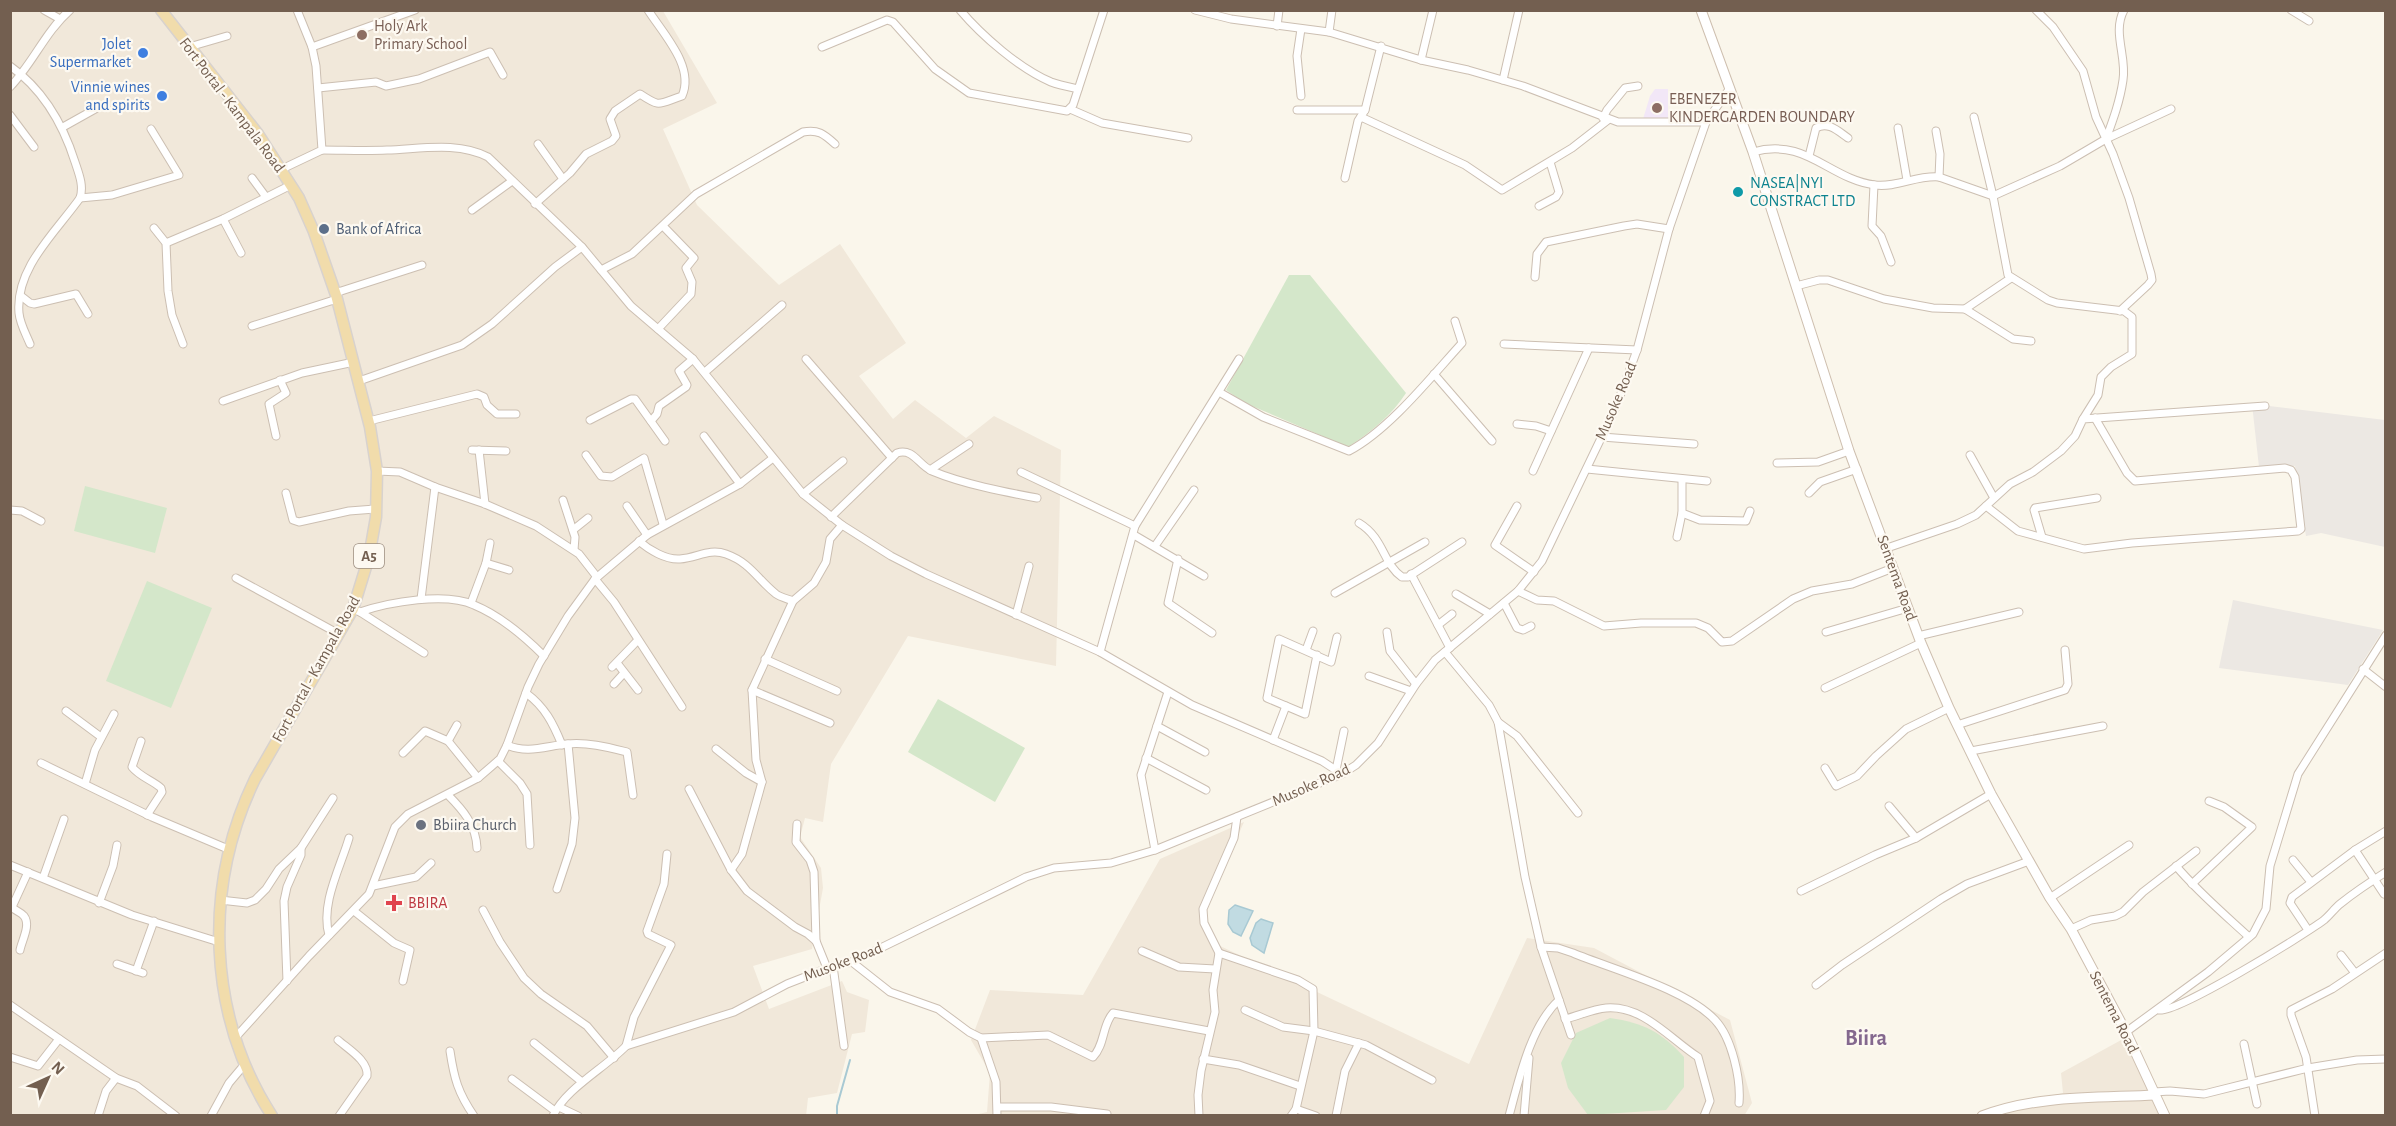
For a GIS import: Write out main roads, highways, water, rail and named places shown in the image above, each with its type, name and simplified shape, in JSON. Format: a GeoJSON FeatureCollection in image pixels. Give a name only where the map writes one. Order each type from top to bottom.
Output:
{"type":"FeatureCollection","features":[{"type":"Feature","properties":{"kind":"main road","name":"Fort Portal - Kampala Road"},"geometry":{"type":"LineString","coordinates":[[160,10],[258,134],[299,198],[314,232],[336,296],[369,421],[377,471],[369,557],[357,610],[339,634],[255,779],[241,807],[228,849],[220,900],[219,942],[222,980],[235,1038],[245,1064],[272,1116]]}},
{"type":"Feature","properties":{"kind":"main road","name":"Sentema Road"},"geometry":{"type":"LineString","coordinates":[[1702,11],[1753,152],[1849,451],[1920,639],[1949,708],[1991,794],[2050,898],[2071,929],[2126,1032],[2165,1116]]}},
{"type":"Feature","properties":{"kind":"main road"},"geometry":{"type":"LineString","coordinates":[[1982,1116],[2051,1101],[2155,1094]]}},
{"type":"Feature","properties":{"kind":"water"},"geometry":{"type":"Polygon","coordinates":[[[1235,905],[1253,911],[1241,936],[1233,932],[1228,924],[1229,910],[1235,905]]]}},
{"type":"Feature","properties":{"kind":"water"},"geometry":{"type":"Polygon","coordinates":[[[1261,919],[1273,923],[1264,953],[1252,945],[1250,938],[1256,923],[1261,919]]]}},
{"type":"Feature","properties":{"kind":"waterway"},"geometry":{"type":"LineString","coordinates":[[837,1116],[837,1106],[850,1060]]}},
{"type":"Feature","properties":{"kind":"place","name":"Holy Ark Primary School"},"geometry":{"type":"Point","coordinates":[362,35]}},
{"type":"Feature","properties":{"kind":"place","name":"Jolet Supermarket"},"geometry":{"type":"Point","coordinates":[143,53]}},
{"type":"Feature","properties":{"kind":"place","name":"Vinnie wines and spirits"},"geometry":{"type":"Point","coordinates":[162,96]}},
{"type":"Feature","properties":{"kind":"place","name":"EBENEZER KINDERGARDEN BOUNDARY"},"geometry":{"type":"Point","coordinates":[1657,108]}},
{"type":"Feature","properties":{"kind":"place","name":"NASEA|NYI CONSTRACT LTD"},"geometry":{"type":"Point","coordinates":[1738,192]}},
{"type":"Feature","properties":{"kind":"place","name":"Bank of Africa"},"geometry":{"type":"Point","coordinates":[324,229]}},
{"type":"Feature","properties":{"kind":"place","name":"Bbiira Church"},"geometry":{"type":"Point","coordinates":[421,825]}},
{"type":"Feature","properties":{"kind":"place","name":"BBIRA"},"geometry":{"type":"Point","coordinates":[394,903]}},
{"type":"Feature","properties":{"kind":"district","name":"Biira"},"geometry":{"type":"Point","coordinates":[1866,1038]}}]}
